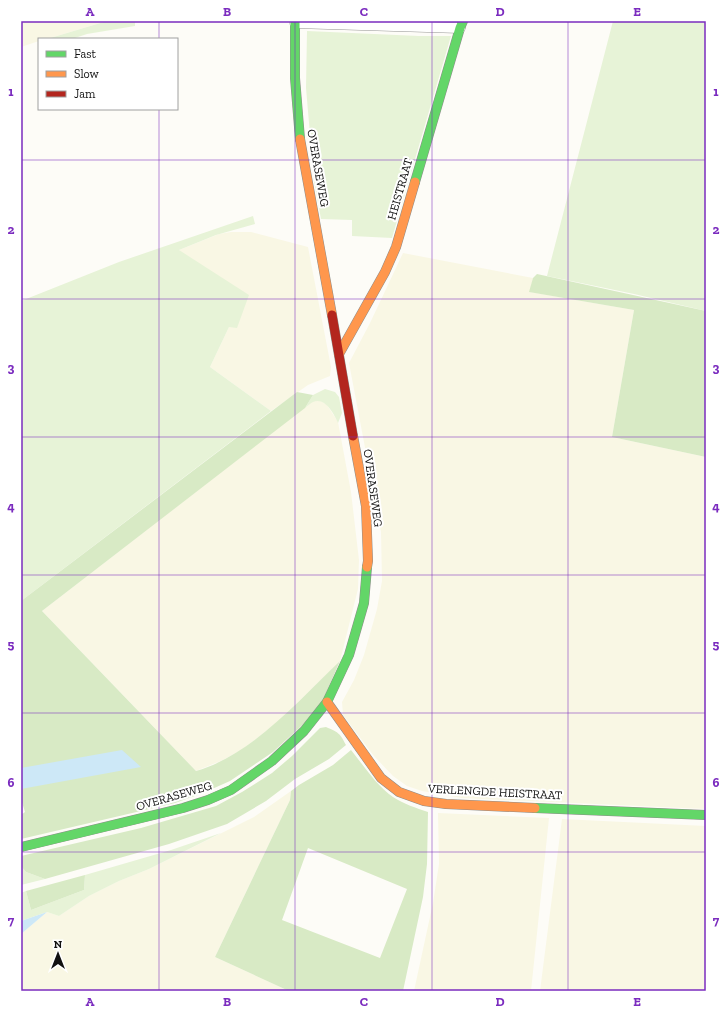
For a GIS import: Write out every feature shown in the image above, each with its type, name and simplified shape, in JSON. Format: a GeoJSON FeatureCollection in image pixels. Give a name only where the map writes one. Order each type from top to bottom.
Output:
{"type":"FeatureCollection","features":[{"type":"Feature","properties":{"kind":"street"},"geometry":{"type":"LineString","coordinates":[[295,22],[461,25]]}},
{"type":"Feature","properties":{"kind":"street","name":"OVERASEWEG"},"geometry":{"type":"LineString","coordinates":[[21,847],[183,808],[232,790],[272,761],[304,731],[327,702],[350,655],[364,603],[368,561],[366,506],[299,133],[295,22]]}},
{"type":"Feature","properties":{"kind":"street","name":"HEISTRAAT"},"geometry":{"type":"LineString","coordinates":[[339,354],[385,272],[396,247],[461,25]]}},
{"type":"Feature","properties":{"kind":"street","name":"VERLENGDE HEISTRAAT"},"geometry":{"type":"LineString","coordinates":[[327,702],[381,778],[399,792],[424,801],[446,804],[706,815]]}},
{"type":"Feature","properties":{"kind":"shaded area"},"geometry":{"type":"Polygon","coordinates":[[[21,21],[107,21],[50,38],[38,38],[38,41],[21,47],[21,21]]]}},
{"type":"Feature","properties":{"kind":"shaded area"},"geometry":{"type":"Polygon","coordinates":[[[231,232],[251,232],[308,247],[331,367],[330,376],[308,385],[271,411],[210,367],[229,327],[179,250],[219,234],[231,232]]]}},
{"type":"Feature","properties":{"kind":"shaded area"},"geometry":{"type":"Polygon","coordinates":[[[403,253],[533,278],[530,292],[634,310],[612,437],[706,457],[706,809],[462,798],[422,791],[407,786],[393,776],[373,755],[343,715],[342,702],[354,680],[364,655],[377,609],[382,581],[381,532],[349,363],[370,323],[403,253]]]}},
{"type":"Feature","properties":{"kind":"shaded area"},"geometry":{"type":"Polygon","coordinates":[[[313,401],[321,401],[327,405],[338,422],[351,492],[359,560],[358,589],[340,661],[280,720],[243,749],[223,760],[196,771],[42,611],[313,401]]]}},
{"type":"Feature","properties":{"kind":"shaded area"},"geometry":{"type":"Polygon","coordinates":[[[291,791],[290,800],[215,957],[289,991],[21,991],[21,934],[47,912],[59,916],[89,896],[119,881],[149,869],[254,817],[291,791]]]}},
{"type":"Feature","properties":{"kind":"shaded area"},"geometry":{"type":"Polygon","coordinates":[[[438,813],[549,818],[531,991],[414,991],[433,903],[439,864],[438,813]]]}},
{"type":"Feature","properties":{"kind":"shaded area"},"geometry":{"type":"Polygon","coordinates":[[[562,819],[706,826],[706,991],[540,991],[562,819]]]}},
{"type":"Feature","properties":{"kind":"green space"},"geometry":{"type":"Polygon","coordinates":[[[107,21],[135,21],[135,26],[87,34],[75,38],[50,38],[107,21]]]}},
{"type":"Feature","properties":{"kind":"green space"},"geometry":{"type":"Polygon","coordinates":[[[613,21],[706,21],[706,311],[547,276],[613,21]]]}},
{"type":"Feature","properties":{"kind":"green space"},"geometry":{"type":"Polygon","coordinates":[[[307,31],[451,36],[392,238],[352,236],[352,220],[321,219],[314,181],[306,88],[307,31]]]}},
{"type":"Feature","properties":{"kind":"green space"},"geometry":{"type":"Polygon","coordinates":[[[253,216],[255,224],[216,235],[179,250],[249,295],[237,328],[229,327],[210,367],[271,411],[21,601],[21,301],[119,262],[253,216]]]}},
{"type":"Feature","properties":{"kind":"green space"},"geometry":{"type":"Polygon","coordinates":[[[537,274],[706,311],[706,457],[612,437],[634,310],[529,292],[533,278],[537,274]]]}},
{"type":"Feature","properties":{"kind":"green space"},"geometry":{"type":"Polygon","coordinates":[[[325,389],[335,392],[339,397],[342,413],[338,423],[328,407],[321,402],[313,402],[305,408],[313,395],[325,389]]]}},
{"type":"Feature","properties":{"kind":"green space"},"geometry":{"type":"Polygon","coordinates":[[[297,392],[313,395],[305,408],[42,611],[196,771],[217,763],[236,753],[274,725],[340,661],[322,702],[309,719],[273,752],[230,781],[175,803],[21,839],[21,815],[25,812],[21,799],[21,601],[297,392]]]}},
{"type":"Feature","properties":{"kind":"green space"},"geometry":{"type":"Polygon","coordinates":[[[326,727],[338,733],[346,745],[329,759],[295,779],[266,801],[227,824],[169,844],[45,879],[26,872],[21,866],[21,856],[141,828],[216,806],[272,773],[292,756],[320,728],[326,727]]]}},
{"type":"Feature","properties":{"kind":"green space"},"geometry":{"type":"Polygon","coordinates":[[[351,750],[370,775],[393,797],[401,802],[428,812],[427,864],[423,897],[403,991],[289,991],[215,957],[290,800],[291,791],[333,765],[351,750]],[[308,848],[282,920],[380,958],[407,889],[308,848]]]}},
{"type":"Feature","properties":{"kind":"green space"},"geometry":{"type":"Polygon","coordinates":[[[221,833],[149,869],[119,881],[89,896],[59,916],[47,912],[21,921],[21,893],[26,891],[31,910],[84,890],[85,875],[171,850],[221,833]]]}},
{"type":"Feature","properties":{"kind":"green space"},"geometry":{"type":"Polygon","coordinates":[[[21,866],[26,872],[45,879],[21,885],[21,866]]]}},
{"type":"Feature","properties":{"kind":"green space"},"geometry":{"type":"Polygon","coordinates":[[[85,875],[84,890],[31,910],[26,891],[85,875]]]}},
{"type":"Feature","properties":{"kind":"water"},"geometry":{"type":"Polygon","coordinates":[[[122,750],[141,767],[21,789],[21,768],[122,750]]]}},
{"type":"Feature","properties":{"kind":"water"},"geometry":{"type":"Polygon","coordinates":[[[47,912],[21,934],[21,921],[47,912]]]}},
{"type":"Feature","properties":{"kind":"traffic: fast"},"geometry":{"type":"LineString","coordinates":[[295,21],[295,78],[300,139]]}},
{"type":"Feature","properties":{"kind":"traffic: fast"},"geometry":{"type":"LineString","coordinates":[[415,182],[463,21]]}},
{"type":"Feature","properties":{"kind":"traffic: fast"},"geometry":{"type":"LineString","coordinates":[[21,847],[183,808],[208,800],[231,790],[272,761],[304,731],[327,702],[349,655],[364,603],[367,567]]}},
{"type":"Feature","properties":{"kind":"traffic: fast"},"geometry":{"type":"LineString","coordinates":[[535,808],[706,815]]}},
{"type":"Feature","properties":{"kind":"traffic: slow"},"geometry":{"type":"LineString","coordinates":[[300,139],[332,315]]}},
{"type":"Feature","properties":{"kind":"traffic: slow"},"geometry":{"type":"LineString","coordinates":[[339,354],[385,272],[396,247],[415,182]]}},
{"type":"Feature","properties":{"kind":"traffic: slow"},"geometry":{"type":"LineString","coordinates":[[353,436],[366,506],[367,567]]}},
{"type":"Feature","properties":{"kind":"traffic: slow"},"geometry":{"type":"LineString","coordinates":[[327,702],[381,778],[399,792],[424,801],[446,804],[535,808]]}},
{"type":"Feature","properties":{"kind":"traffic: jam"},"geometry":{"type":"LineString","coordinates":[[332,315],[353,436]]}}]}
